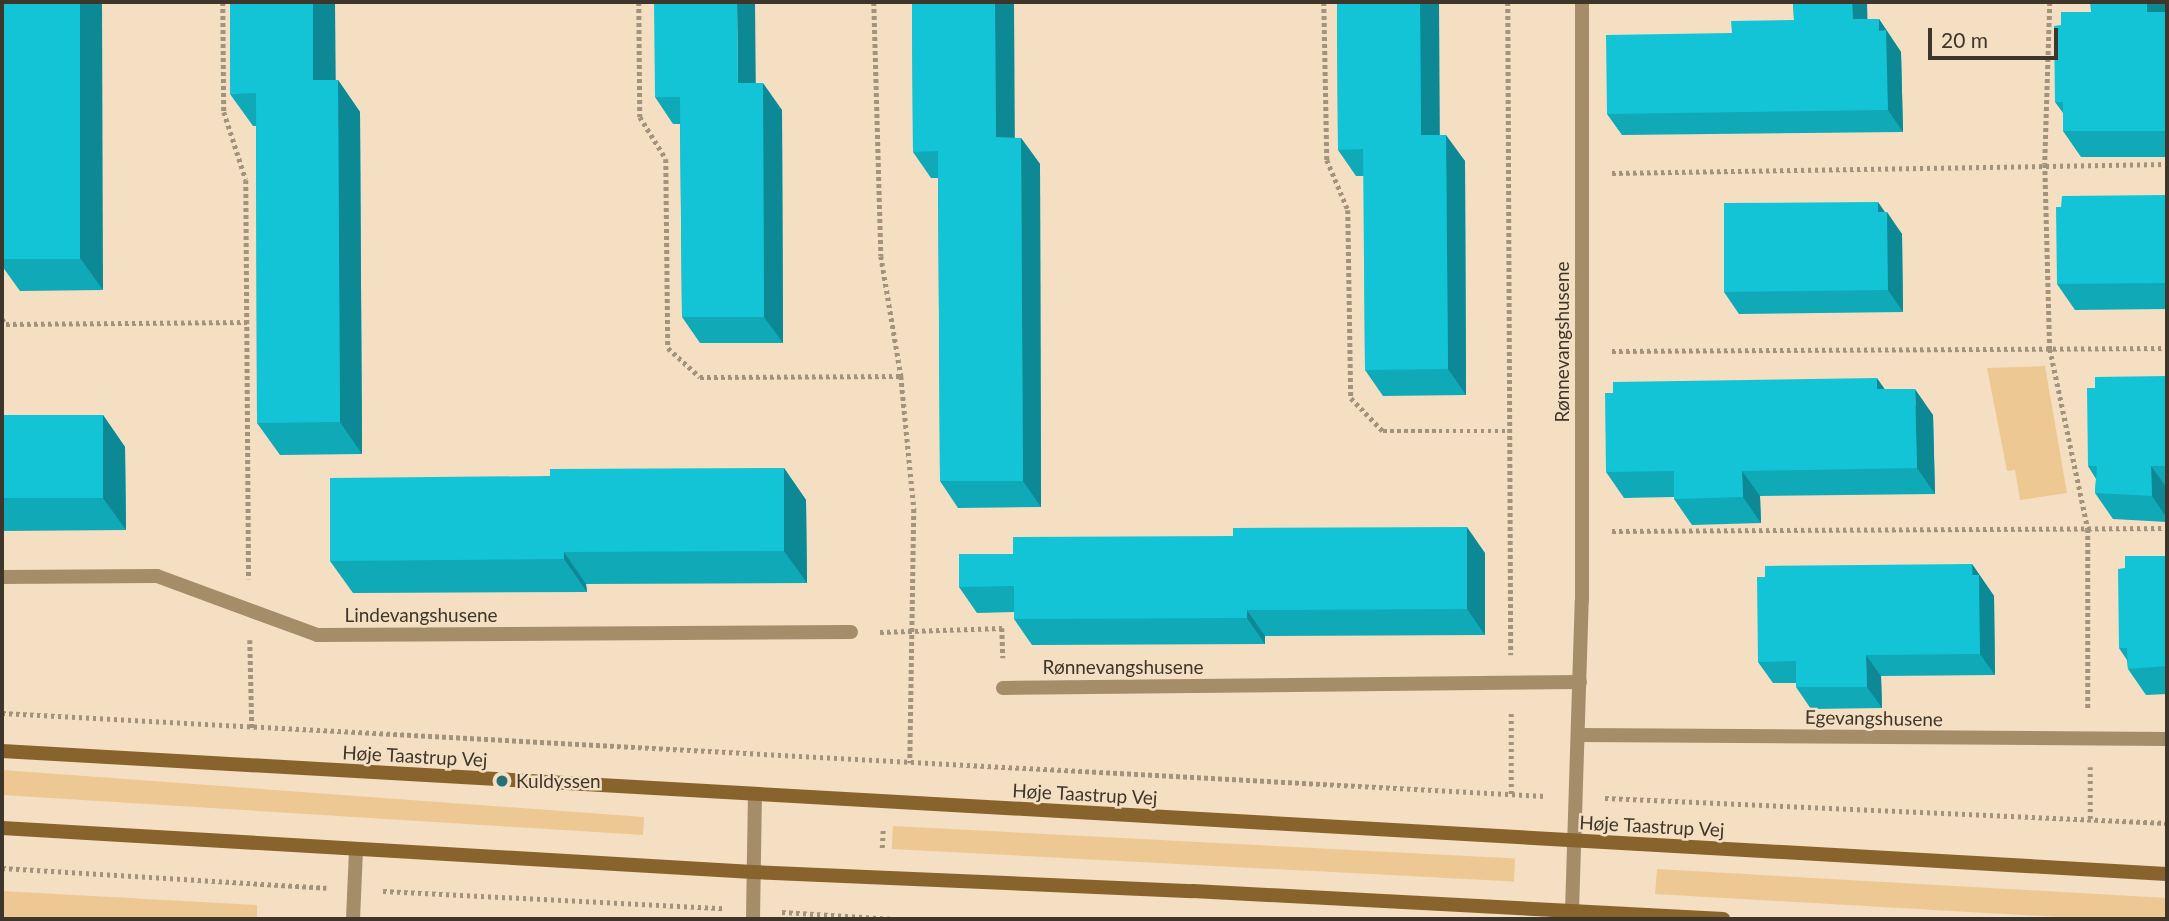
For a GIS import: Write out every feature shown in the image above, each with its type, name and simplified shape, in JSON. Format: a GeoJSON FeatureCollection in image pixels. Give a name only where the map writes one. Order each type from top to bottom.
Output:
{"type":"FeatureCollection","features":[{"type":"Feature","properties":{"kind":"street","name":"Rønnevangshusene"},"geometry":{"type":"LineString","coordinates":[[1572,911],[1580,735],[1582,2]]}},
{"type":"Feature","properties":{"kind":"street","name":"Lindevangshusene"},"geometry":{"type":"LineString","coordinates":[[2,577],[157,576],[317,635],[851,632]]}},
{"type":"Feature","properties":{"kind":"street","name":"Rønnevangshusene"},"geometry":{"type":"LineString","coordinates":[[1003,688],[1580,682]]}},
{"type":"Feature","properties":{"kind":"street","name":"Egevangshusene"},"geometry":{"type":"LineString","coordinates":[[1580,735],[2167,739]]}},
{"type":"Feature","properties":{"kind":"street","name":"Høje Taastrup Vej"},"geometry":{"type":"LineString","coordinates":[[2,751],[2167,874]]}},
{"type":"Feature","properties":{"kind":"street"},"geometry":{"type":"LineString","coordinates":[[753,919],[755,795]]}},
{"type":"Feature","properties":{"kind":"street"},"geometry":{"type":"LineString","coordinates":[[2,828],[754,872],[881,876],[1723,919]]}},
{"type":"Feature","properties":{"kind":"street"},"geometry":{"type":"LineString","coordinates":[[353,919],[356,849]]}},
{"type":"Feature","properties":{"kind":"path"},"geometry":{"type":"LineString","coordinates":[[223,2],[224,112],[246,180],[252,728]]}},
{"type":"Feature","properties":{"kind":"path"},"geometry":{"type":"LineString","coordinates":[[639,2],[640,117],[666,159],[668,348],[701,377],[901,376]]}},
{"type":"Feature","properties":{"kind":"path"},"geometry":{"type":"LineString","coordinates":[[874,2],[881,256],[901,376],[914,509],[910,763]]}},
{"type":"Feature","properties":{"kind":"path"},"geometry":{"type":"LineString","coordinates":[[1324,2],[1327,160],[1348,210],[1352,398],[1383,431],[1510,431]]}},
{"type":"Feature","properties":{"kind":"path"},"geometry":{"type":"LineString","coordinates":[[1508,2],[1511,794]]}},
{"type":"Feature","properties":{"kind":"path"},"geometry":{"type":"LineString","coordinates":[[2050,2],[2045,164],[2050,349],[2088,528],[2090,819]]}},
{"type":"Feature","properties":{"kind":"path"},"geometry":{"type":"LineString","coordinates":[[1582,174],[2167,164]]}},
{"type":"Feature","properties":{"kind":"path"},"geometry":{"type":"LineString","coordinates":[[2,319],[6,324],[247,322]]}},
{"type":"Feature","properties":{"kind":"path"},"geometry":{"type":"LineString","coordinates":[[1581,351],[2167,348]]}},
{"type":"Feature","properties":{"kind":"path"},"geometry":{"type":"LineString","coordinates":[[1581,531],[2167,528]]}},
{"type":"Feature","properties":{"kind":"path"},"geometry":{"type":"LineString","coordinates":[[851,632],[1002,628],[1003,688]]}},
{"type":"Feature","properties":{"kind":"path"},"geometry":{"type":"LineString","coordinates":[[2,713],[1511,794],[2167,823]]}},
{"type":"Feature","properties":{"kind":"path"},"geometry":{"type":"LineString","coordinates":[[879,918],[884,802]]}},
{"type":"Feature","properties":{"kind":"shaded area"},"geometry":{"type":"Polygon","coordinates":[[[2045,366],[2067,493],[2020,500],[2015,470],[2007,471],[1987,368],[2045,366]]]}},
{"type":"Feature","properties":{"kind":"shaded area"},"geometry":{"type":"Polygon","coordinates":[[[2,770],[644,817],[643,835],[2,795],[2,770]]]}},
{"type":"Feature","properties":{"kind":"shaded area"},"geometry":{"type":"Polygon","coordinates":[[[893,826],[1515,859],[1514,882],[892,849],[893,826]]]}},
{"type":"Feature","properties":{"kind":"shaded area"},"geometry":{"type":"Polygon","coordinates":[[[1657,869],[2167,898],[2167,919],[2091,919],[1655,894],[1657,869]]]}},
{"type":"Feature","properties":{"kind":"shaded area"},"geometry":{"type":"Polygon","coordinates":[[[2,891],[257,905],[257,919],[2,919],[2,891]]]}},
{"type":"Feature","properties":{"kind":"building"},"geometry":{"type":"Polygon","coordinates":[[[2,2],[80,2],[80,259],[2,259],[2,2]]]}},
{"type":"Feature","properties":{"kind":"building"},"geometry":{"type":"Polygon","coordinates":[[[230,2],[313,2],[313,80],[338,80],[340,422],[257,423],[256,93],[230,94],[230,2]]]}},
{"type":"Feature","properties":{"kind":"building"},"geometry":{"type":"Polygon","coordinates":[[[654,2],[737,2],[738,83],[763,83],[764,317],[682,317],[680,97],[655,97],[654,2]]]}},
{"type":"Feature","properties":{"kind":"building"},"geometry":{"type":"Polygon","coordinates":[[[912,2],[995,2],[996,137],[1021,138],[1023,481],[940,481],[938,151],[913,152],[912,2]]]}},
{"type":"Feature","properties":{"kind":"building"},"geometry":{"type":"Polygon","coordinates":[[[1337,2],[1420,2],[1421,135],[1446,135],[1448,369],[1365,370],[1363,149],[1338,150],[1337,2]]]}},
{"type":"Feature","properties":{"kind":"building"},"geometry":{"type":"Polygon","coordinates":[[[1793,2],[1852,2],[1853,19],[1879,19],[1879,31],[1886,30],[1888,110],[1607,114],[1606,35],[1732,33],[1731,21],[1794,20],[1793,2]]]}},
{"type":"Feature","properties":{"kind":"building"},"geometry":{"type":"Polygon","coordinates":[[[2090,2],[2147,2],[2147,12],[2167,12],[2167,131],[2063,131],[2063,102],[2055,102],[2054,26],[2061,25],[2061,12],[2091,12],[2090,2]]]}},
{"type":"Feature","properties":{"kind":"building"},"geometry":{"type":"Polygon","coordinates":[[[2167,195],[2167,283],[2057,284],[2056,207],[2061,207],[2062,196],[2167,195]]]}},
{"type":"Feature","properties":{"kind":"building"},"geometry":{"type":"Polygon","coordinates":[[[1878,202],[1878,212],[1887,212],[1888,290],[1724,292],[1724,203],[1878,202]]]}},
{"type":"Feature","properties":{"kind":"building"},"geometry":{"type":"Polygon","coordinates":[[[2167,376],[2167,466],[2151,466],[2152,496],[2095,493],[2097,466],[2088,466],[2087,388],[2095,388],[2095,377],[2167,376]]]}},
{"type":"Feature","properties":{"kind":"building"},"geometry":{"type":"Polygon","coordinates":[[[1877,378],[1877,389],[1915,389],[1917,468],[1742,471],[1743,497],[1674,499],[1674,471],[1606,472],[1605,393],[1613,393],[1613,382],[1877,378]]]}},
{"type":"Feature","properties":{"kind":"building"},"geometry":{"type":"Polygon","coordinates":[[[2,415],[103,415],[103,498],[2,498],[2,415]]]}},
{"type":"Feature","properties":{"kind":"building"},"geometry":{"type":"Polygon","coordinates":[[[784,468],[784,551],[564,552],[564,559],[330,561],[330,478],[550,476],[550,469],[784,468]]]}},
{"type":"Feature","properties":{"kind":"building"},"geometry":{"type":"Polygon","coordinates":[[[1467,527],[1467,609],[1247,610],[1247,618],[1014,619],[1014,586],[959,587],[959,554],[1013,554],[1013,537],[1233,536],[1233,528],[1467,527]]]}},
{"type":"Feature","properties":{"kind":"building"},"geometry":{"type":"Polygon","coordinates":[[[2125,556],[2167,556],[2167,666],[2128,669],[2127,648],[2119,648],[2118,569],[2125,568],[2125,556]]]}},
{"type":"Feature","properties":{"kind":"building"},"geometry":{"type":"Polygon","coordinates":[[[1972,564],[1972,575],[1979,575],[1980,654],[1866,655],[1867,687],[1796,687],[1796,661],[1758,662],[1757,577],[1765,577],[1765,566],[1972,564]]]}},
{"type":"Feature","properties":{"kind":"place","name":"Kuldyssen"},"geometry":{"type":"Point","coordinates":[502,781]}}]}
